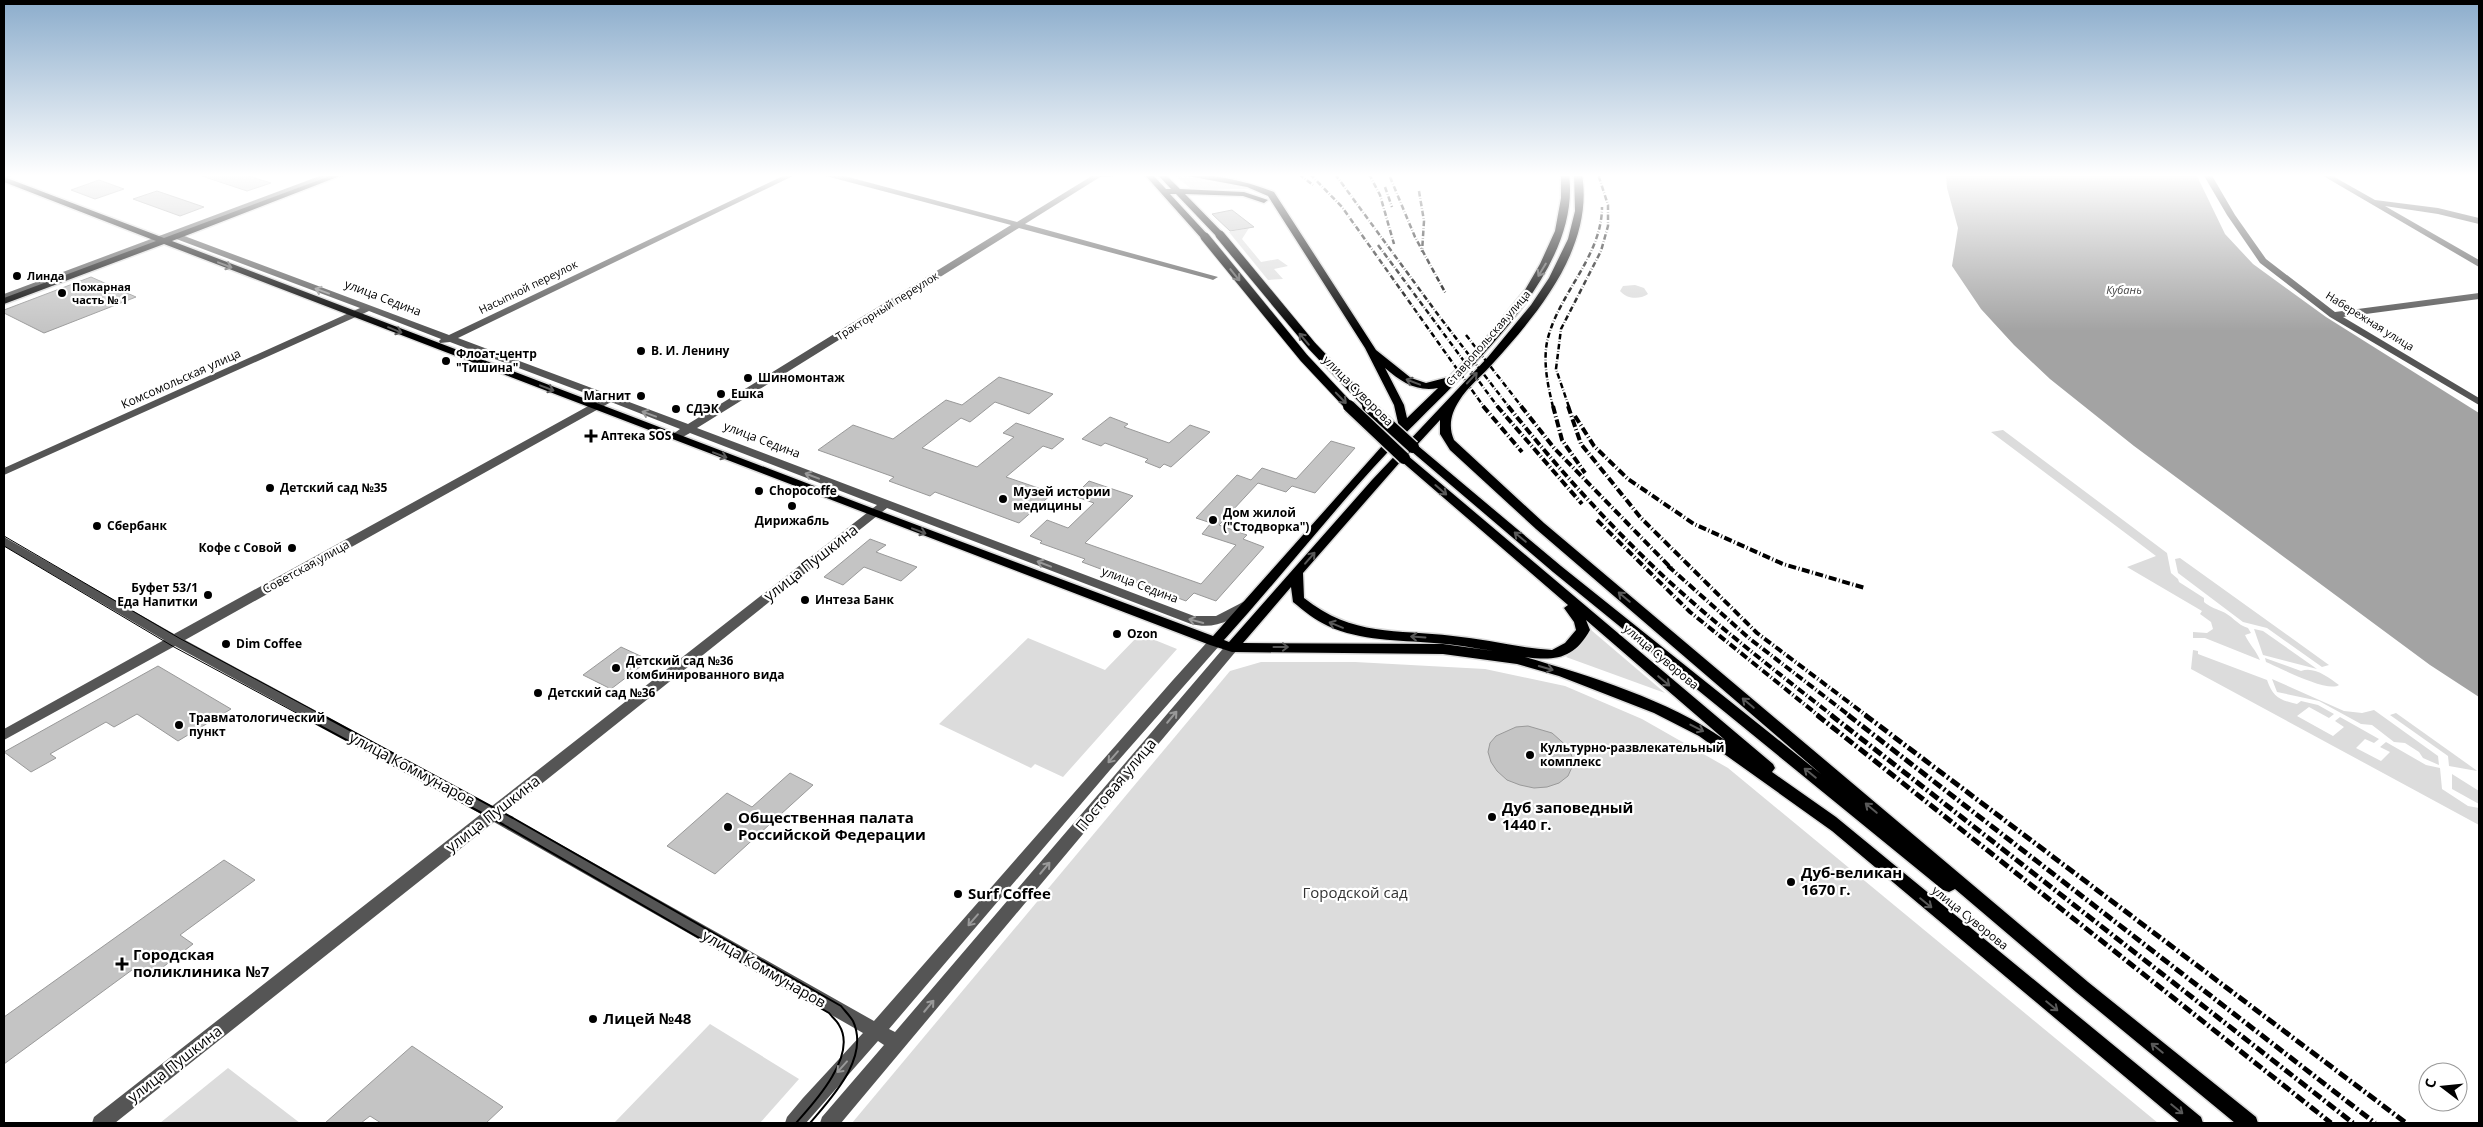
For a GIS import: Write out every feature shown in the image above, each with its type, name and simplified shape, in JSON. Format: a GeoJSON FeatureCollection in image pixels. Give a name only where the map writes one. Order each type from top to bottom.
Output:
{"type":"FeatureCollection","features":[{"type":"Feature","properties":{"kind":"main road"},"geometry":{"type":"LineString","coordinates":[[136,227],[167,238]]}},
{"type":"Feature","properties":{"kind":"main road"},"geometry":{"type":"LineString","coordinates":[[4,301],[198,227]]}},
{"type":"Feature","properties":{"kind":"main road","name":"улица Суворова"},"geometry":{"type":"LineString","coordinates":[[1196,227],[1298,352],[1347,404],[1404,458],[1540,576],[1836,826],[2194,1123]]}},
{"type":"Feature","properties":{"kind":"main road","name":"улица Суворова"},"geometry":{"type":"LineString","coordinates":[[1212,227],[1317,353],[1404,440],[1557,569],[1917,860],[2082,987]]}},
{"type":"Feature","properties":{"kind":"main road"},"geometry":{"type":"LineString","coordinates":[[1293,227],[1370,348],[1399,405],[1404,427]]}},
{"type":"Feature","properties":{"kind":"main road","name":"Ставропольская улица"},"geometry":{"type":"LineString","coordinates":[[1367,468],[1404,427],[1483,347],[1523,298],[1545,265],[1561,227]]}},
{"type":"Feature","properties":{"kind":"main road","name":"Ставропольская улица"},"geometry":{"type":"LineString","coordinates":[[1406,449],[1520,324],[1558,270],[1577,227]]}},
{"type":"Feature","properties":{"kind":"main road","name":"улица Седина"},"geometry":{"type":"LineString","coordinates":[[167,238],[436,346],[873,514],[1215,642],[1232,647],[1443,649],[1517,659],[1564,673],[1659,709],[1704,732],[1836,826]]}},
{"type":"Feature","properties":{"kind":"main road","name":"Ставропольская улица"},"geometry":{"type":"LineString","coordinates":[[1370,348],[1412,384],[1436,385],[1458,373]]}},
{"type":"Feature","properties":{"kind":"main road","name":"улица Суворова"},"geometry":{"type":"LineString","coordinates":[[1456,395],[1443,429],[1446,438],[1454,448],[1547,532],[2082,987],[2249,1123]]}},
{"type":"Feature","properties":{"kind":"main road","name":"Постовая улица"},"geometry":{"type":"LineString","coordinates":[[1232,647],[1406,449]]}},
{"type":"Feature","properties":{"kind":"main road","name":"Постовая улица"},"geometry":{"type":"LineString","coordinates":[[1215,642],[1367,468]]}},
{"type":"Feature","properties":{"kind":"main road"},"geometry":{"type":"LineString","coordinates":[[1297,573],[1298,599],[1316,614],[1338,627],[1383,635],[1470,642],[1537,654],[1561,653],[1570,647],[1582,630],[1580,622],[1559,592]]}},
{"type":"Feature","properties":{"kind":"street"},"geometry":{"type":"LineString","coordinates":[[4,297],[196,227]]}},
{"type":"Feature","properties":{"kind":"street","name":"Насыпной переулок"},"geometry":{"type":"LineString","coordinates":[[436,346],[683,227]]}},
{"type":"Feature","properties":{"kind":"street","name":"Тракторный переулок"},"geometry":{"type":"LineString","coordinates":[[675,437],[1015,227]]}},
{"type":"Feature","properties":{"kind":"street"},"geometry":{"type":"LineString","coordinates":[[1028,227],[1213,277]]}},
{"type":"Feature","properties":{"kind":"street","name":"Набережная улица"},"geometry":{"type":"LineString","coordinates":[[2239,227],[2263,261],[2333,315],[2479,402]]}},
{"type":"Feature","properties":{"kind":"street"},"geometry":{"type":"LineString","coordinates":[[2414,227],[2479,264]]}},
{"type":"Feature","properties":{"kind":"street","name":"улица Седина"},"geometry":{"type":"LineString","coordinates":[[167,238],[368,308],[689,428],[1199,623],[1211,624],[1222,620],[1255,598]]}},
{"type":"Feature","properties":{"kind":"street"},"geometry":{"type":"LineString","coordinates":[[2333,315],[2479,296]]}},
{"type":"Feature","properties":{"kind":"street","name":"Комсомольская улица"},"geometry":{"type":"LineString","coordinates":[[4,472],[368,308]]}},
{"type":"Feature","properties":{"kind":"street","name":"Советская улица"},"geometry":{"type":"LineString","coordinates":[[4,736],[610,399]]}},
{"type":"Feature","properties":{"kind":"street","name":"улица Пушкина"},"geometry":{"type":"LineString","coordinates":[[100,1123],[885,504]]}},
{"type":"Feature","properties":{"kind":"street","name":"улица Коммунаров"},"geometry":{"type":"LineString","coordinates":[[4,541],[174,640],[493,813],[897,1043]]}},
{"type":"Feature","properties":{"kind":"street","name":"Постовая улица"},"geometry":{"type":"LineString","coordinates":[[794,1123],[874,1031],[897,1008],[1215,642]]}},
{"type":"Feature","properties":{"kind":"street","name":"Постовая улица"},"geometry":{"type":"LineString","coordinates":[[829,1123],[1232,647]]}},
{"type":"Feature","properties":{"kind":"green space"},"geometry":{"type":"Polygon","coordinates":[[[1249,228],[1242,239],[1261,262],[1278,259],[1288,266],[1274,269],[1283,279],[1268,280],[1229,232],[1249,228]]]}},
{"type":"Feature","properties":{"kind":"green space"},"geometry":{"type":"Polygon","coordinates":[[[1635,285],[1644,288],[1648,294],[1633,298],[1626,296],[1620,291],[1623,286],[1635,285]]]}},
{"type":"Feature","properties":{"kind":"green space"},"geometry":{"type":"Polygon","coordinates":[[[2003,430],[2167,553],[2171,573],[2179,582],[2204,598],[2204,602],[2208,605],[2225,613],[2248,628],[2251,633],[2245,635],[2260,660],[2205,638],[2193,638],[2193,632],[2207,633],[2213,629],[2211,622],[2200,614],[2202,611],[2127,567],[2156,556],[1991,432],[2003,430]]]}},
{"type":"Feature","properties":{"kind":"green space"},"geometry":{"type":"Polygon","coordinates":[[[2180,558],[2329,665],[2322,667],[2267,628],[2243,622],[2178,573],[2175,559],[2180,558]]]}},
{"type":"Feature","properties":{"kind":"green space"},"geometry":{"type":"Polygon","coordinates":[[[2254,629],[2263,631],[2317,669],[2263,655],[2254,629]]]}},
{"type":"Feature","properties":{"kind":"green space"},"geometry":{"type":"Polygon","coordinates":[[[1591,630],[1665,693],[1566,657],[1591,630]]]}},
{"type":"Feature","properties":{"kind":"green space"},"geometry":{"type":"Polygon","coordinates":[[[1140,634],[1177,649],[1063,777],[1035,764],[1031,768],[939,724],[1028,638],[1105,670],[1140,634]]]}},
{"type":"Feature","properties":{"kind":"green space"},"geometry":{"type":"Polygon","coordinates":[[[2193,650],[2198,651],[2198,654],[2267,680],[2274,694],[2281,699],[2297,704],[2301,701],[2318,705],[2334,714],[2329,718],[2309,707],[2297,716],[2333,736],[2344,727],[2335,721],[2340,717],[2379,739],[2374,743],[2365,739],[2356,748],[2381,761],[2390,752],[2380,747],[2386,742],[2426,765],[2440,768],[2442,789],[2468,806],[2479,808],[2479,825],[2191,669],[2193,650]]]}},
{"type":"Feature","properties":{"kind":"green space"},"geometry":{"type":"Polygon","coordinates":[[[2265,658],[2301,671],[2316,671],[2339,685],[2333,687],[2315,683],[2266,662],[2265,658]]]}},
{"type":"Feature","properties":{"kind":"green space","name":"Городской сад"},"geometry":{"type":"Polygon","coordinates":[[[1261,662],[1355,662],[1485,669],[1565,686],[1642,719],[1728,768],[2158,1123],[852,1123],[1230,671],[1261,662]]]}},
{"type":"Feature","properties":{"kind":"green space"},"geometry":{"type":"Polygon","coordinates":[[[2272,679],[2344,711],[2362,713],[2374,710],[2438,756],[2439,765],[2423,758],[2419,752],[2405,743],[2394,742],[2372,725],[2361,724],[2319,701],[2277,692],[2272,679]]]}},
{"type":"Feature","properties":{"kind":"green space"},"geometry":{"type":"Polygon","coordinates":[[[2396,713],[2477,771],[2449,766],[2448,756],[2390,715],[2396,713]]]}},
{"type":"Feature","properties":{"kind":"green space"},"geometry":{"type":"Polygon","coordinates":[[[2452,774],[2479,791],[2479,804],[2452,789],[2452,774]]]}},
{"type":"Feature","properties":{"kind":"green space"},"geometry":{"type":"Polygon","coordinates":[[[710,1024],[799,1079],[760,1123],[614,1123],[710,1024]]]}},
{"type":"Feature","properties":{"kind":"green space"},"geometry":{"type":"Polygon","coordinates":[[[228,1068],[300,1123],[160,1123],[228,1068]]]}},
{"type":"Feature","properties":{"kind":"water","name":"Кубань"},"geometry":{"type":"Polygon","coordinates":[[[2221,227],[2225,234],[2253,264],[2326,317],[2479,413],[2479,697],[2430,665],[2134,446],[2050,379],[2014,345],[1981,309],[1952,266],[1958,228],[2221,227]]]}},
{"type":"Feature","properties":{"kind":"building"},"geometry":{"type":"Polygon","coordinates":[[[1225,227],[1254,227],[1230,231],[1225,227]]]}},
{"type":"Feature","properties":{"kind":"building","name":"Пожарная часть № 1"},"geometry":{"type":"Polygon","coordinates":[[[91,277],[136,297],[44,333],[4,313],[4,310],[91,277]]]}},
{"type":"Feature","properties":{"kind":"building"},"geometry":{"type":"Polygon","coordinates":[[[999,377],[1053,394],[1029,414],[995,402],[970,422],[961,418],[922,448],[977,467],[1014,437],[1003,433],[1016,423],[1064,439],[1052,449],[1043,446],[1006,477],[1053,493],[1019,523],[935,492],[930,496],[889,481],[894,477],[818,450],[853,425],[893,439],[946,400],[962,405],[999,377]]]}},
{"type":"Feature","properties":{"kind":"building"},"geometry":{"type":"Polygon","coordinates":[[[1110,417],[1128,424],[1124,427],[1169,443],[1190,425],[1210,432],[1171,467],[1164,464],[1160,468],[1145,462],[1148,459],[1105,443],[1101,446],[1082,439],[1110,417]]]}},
{"type":"Feature","properties":{"kind":"building","name":"Дом жилой (\"Стодворка\")"},"geometry":{"type":"Polygon","coordinates":[[[1331,441],[1355,448],[1315,493],[1292,486],[1286,492],[1258,483],[1219,525],[1247,535],[1243,539],[1264,547],[1216,601],[1194,593],[1186,601],[1082,562],[1085,559],[1040,543],[1042,541],[1030,536],[1047,520],[1068,528],[1094,503],[1074,496],[1089,481],[1133,496],[1085,543],[1201,584],[1236,545],[1202,534],[1211,523],[1196,518],[1237,475],[1251,480],[1262,468],[1296,479],[1331,441]]]}},
{"type":"Feature","properties":{"kind":"building"},"geometry":{"type":"Polygon","coordinates":[[[870,539],[886,545],[876,552],[917,567],[901,581],[864,567],[843,585],[824,577],[870,539]]]}},
{"type":"Feature","properties":{"kind":"building","name":"Детский сад №36 комбинированного вида"},"geometry":{"type":"Polygon","coordinates":[[[621,647],[649,660],[611,689],[583,675],[621,647]]]}},
{"type":"Feature","properties":{"kind":"building"},"geometry":{"type":"Polygon","coordinates":[[[158,666],[231,709],[178,741],[137,714],[114,727],[106,722],[50,754],[56,758],[31,772],[4,752],[158,666]]]}},
{"type":"Feature","properties":{"kind":"building","name":"Культурно-развлекательный комплекс"},"geometry":{"type":"Polygon","coordinates":[[[1528,726],[1552,733],[1569,748],[1572,757],[1572,767],[1568,776],[1559,783],[1547,787],[1534,788],[1520,785],[1507,780],[1491,762],[1488,752],[1490,743],[1496,736],[1516,727],[1528,726]]]}},
{"type":"Feature","properties":{"kind":"building","name":"Общественная палата Российской Федерации"},"geometry":{"type":"Polygon","coordinates":[[[790,773],[813,785],[715,874],[667,846],[727,793],[752,807],[790,773]]]}},
{"type":"Feature","properties":{"kind":"building","name":"Городская поликлиника №7"},"geometry":{"type":"Polygon","coordinates":[[[224,860],[255,880],[180,935],[193,944],[150,977],[136,967],[4,1064],[4,1017],[224,860]]]}},
{"type":"Feature","properties":{"kind":"building"},"geometry":{"type":"Polygon","coordinates":[[[412,1046],[503,1107],[486,1123],[381,1123],[370,1116],[361,1123],[325,1123],[412,1046]]]}},
{"type":"Feature","properties":{"kind":"tram line"},"geometry":{"type":"LineString","coordinates":[[4,536],[179,638],[324,716]]}},
{"type":"Feature","properties":{"kind":"tram line"},"geometry":{"type":"LineString","coordinates":[[4,546],[174,647],[302,716]]}},
{"type":"Feature","properties":{"kind":"tram line"},"geometry":{"type":"LineString","coordinates":[[300,715],[504,825],[829,1013],[839,1025],[843,1037],[843,1050],[839,1064],[823,1091],[796,1123]]}},
{"type":"Feature","properties":{"kind":"tram line"},"geometry":{"type":"LineString","coordinates":[[322,715],[513,818],[841,1006],[853,1021],[857,1035],[857,1049],[853,1063],[838,1089],[810,1123]]}},
{"type":"Feature","properties":{"kind":"railway"},"geometry":{"type":"LineString","coordinates":[[1356,227],[1484,407]]}},
{"type":"Feature","properties":{"kind":"railway"},"geometry":{"type":"LineString","coordinates":[[1374,227],[1509,407]]}},
{"type":"Feature","properties":{"kind":"railway"},"geometry":{"type":"LineString","coordinates":[[1389,227],[1394,244]]}},
{"type":"Feature","properties":{"kind":"railway"},"geometry":{"type":"LineString","coordinates":[[1411,227],[1422,250]]}},
{"type":"Feature","properties":{"kind":"railway"},"geometry":{"type":"LineString","coordinates":[[1422,250],[1424,227]]}},
{"type":"Feature","properties":{"kind":"railway"},"geometry":{"type":"LineString","coordinates":[[1553,407],[1546,367],[1547,342],[1560,308],[1595,243],[1600,227]]}},
{"type":"Feature","properties":{"kind":"railway"},"geometry":{"type":"LineString","coordinates":[[1569,407],[1556,369],[1561,329],[1601,251],[1608,227]]}},
{"type":"Feature","properties":{"kind":"railway"},"geometry":{"type":"LineString","coordinates":[[1378,245],[1498,407]]}},
{"type":"Feature","properties":{"kind":"railway"},"geometry":{"type":"LineString","coordinates":[[1422,250],[1446,294]]}},
{"type":"Feature","properties":{"kind":"railway"},"geometry":{"type":"LineString","coordinates":[[1466,335],[1522,407]]}},
{"type":"Feature","properties":{"kind":"railway"},"geometry":{"type":"LineString","coordinates":[[1483,406],[1522,452]]}},
{"type":"Feature","properties":{"kind":"railway"},"geometry":{"type":"LineString","coordinates":[[1497,406],[1582,504]]}},
{"type":"Feature","properties":{"kind":"railway"},"geometry":{"type":"LineString","coordinates":[[1508,406],[1581,493],[1661,574],[1724,629],[1833,716]]}},
{"type":"Feature","properties":{"kind":"railway"},"geometry":{"type":"LineString","coordinates":[[1521,406],[1554,448],[1673,570]]}},
{"type":"Feature","properties":{"kind":"railway"},"geometry":{"type":"LineString","coordinates":[[1553,406],[1562,440],[1585,473]]}},
{"type":"Feature","properties":{"kind":"railway"},"geometry":{"type":"LineString","coordinates":[[1568,406],[1581,444],[1641,518],[1757,633],[1867,716]]}},
{"type":"Feature","properties":{"kind":"railway"},"geometry":{"type":"LineString","coordinates":[[1575,416],[1594,446],[1628,479],[1694,524],[1783,564],[1865,588]]}},
{"type":"Feature","properties":{"kind":"railway"},"geometry":{"type":"LineString","coordinates":[[1597,520],[1690,612],[1819,716]]}},
{"type":"Feature","properties":{"kind":"railway"},"geometry":{"type":"LineString","coordinates":[[1668,566],[1750,639],[1850,716]]}},
{"type":"Feature","properties":{"kind":"railway"},"geometry":{"type":"LineString","coordinates":[[1817,715],[2331,1123]]}},
{"type":"Feature","properties":{"kind":"railway"},"geometry":{"type":"LineString","coordinates":[[1831,715],[2353,1123]]}},
{"type":"Feature","properties":{"kind":"railway"},"geometry":{"type":"LineString","coordinates":[[1848,715],[2375,1123]]}},
{"type":"Feature","properties":{"kind":"railway"},"geometry":{"type":"LineString","coordinates":[[1865,715],[2406,1123]]}},
{"type":"Feature","properties":{"kind":"place","name":"Линда"},"geometry":{"type":"Point","coordinates":[17,276]}},
{"type":"Feature","properties":{"kind":"place","name":"Пожарная часть № 1"},"geometry":{"type":"Point","coordinates":[62,293]}},
{"type":"Feature","properties":{"kind":"place","name":"В. И. Ленину"},"geometry":{"type":"Point","coordinates":[641,351]}},
{"type":"Feature","properties":{"kind":"place","name":"Флоат-центр \"Тишина\""},"geometry":{"type":"Point","coordinates":[446,361]}},
{"type":"Feature","properties":{"kind":"place","name":"Шиномонтаж"},"geometry":{"type":"Point","coordinates":[748,378]}},
{"type":"Feature","properties":{"kind":"place","name":"Ешка"},"geometry":{"type":"Point","coordinates":[721,394]}},
{"type":"Feature","properties":{"kind":"place","name":"Магнит"},"geometry":{"type":"Point","coordinates":[641,396]}},
{"type":"Feature","properties":{"kind":"place","name":"СДЭК"},"geometry":{"type":"Point","coordinates":[676,409]}},
{"type":"Feature","properties":{"kind":"place","name":"Аптека SOS"},"geometry":{"type":"Point","coordinates":[591,436]}},
{"type":"Feature","properties":{"kind":"place","name":"Детский сад №35"},"geometry":{"type":"Point","coordinates":[270,488]}},
{"type":"Feature","properties":{"kind":"place","name":"Chopocoffe"},"geometry":{"type":"Point","coordinates":[759,491]}},
{"type":"Feature","properties":{"kind":"place","name":"Музей истории медицины"},"geometry":{"type":"Point","coordinates":[1003,499]}},
{"type":"Feature","properties":{"kind":"place","name":"Дирижабль"},"geometry":{"type":"Point","coordinates":[792,506]}},
{"type":"Feature","properties":{"kind":"place","name":"Дом жилой (\"Стодворка\")"},"geometry":{"type":"Point","coordinates":[1213,520]}},
{"type":"Feature","properties":{"kind":"place","name":"Сбербанк"},"geometry":{"type":"Point","coordinates":[97,526]}},
{"type":"Feature","properties":{"kind":"place","name":"Кофе с Совой"},"geometry":{"type":"Point","coordinates":[292,548]}},
{"type":"Feature","properties":{"kind":"place","name":"Буфет 53/1 Еда Напитки"},"geometry":{"type":"Point","coordinates":[208,595]}},
{"type":"Feature","properties":{"kind":"place","name":"Интеза Банк"},"geometry":{"type":"Point","coordinates":[805,600]}},
{"type":"Feature","properties":{"kind":"place","name":"Ozon"},"geometry":{"type":"Point","coordinates":[1117,634]}},
{"type":"Feature","properties":{"kind":"place","name":"Dim Coffee"},"geometry":{"type":"Point","coordinates":[226,644]}},
{"type":"Feature","properties":{"kind":"place","name":"Детский сад №36 комбинированного вида"},"geometry":{"type":"Point","coordinates":[616,668]}},
{"type":"Feature","properties":{"kind":"place","name":"Детский сад №36"},"geometry":{"type":"Point","coordinates":[538,693]}},
{"type":"Feature","properties":{"kind":"place","name":"Травматологический пункт"},"geometry":{"type":"Point","coordinates":[179,725]}},
{"type":"Feature","properties":{"kind":"place","name":"Культурно-развлекательный комплекс"},"geometry":{"type":"Point","coordinates":[1530,755]}},
{"type":"Feature","properties":{"kind":"place","name":"Дуб заповедный 1440 г."},"geometry":{"type":"Point","coordinates":[1492,817]}},
{"type":"Feature","properties":{"kind":"place","name":"Общественная палата Российской Федерации"},"geometry":{"type":"Point","coordinates":[728,827]}},
{"type":"Feature","properties":{"kind":"place","name":"Дуб-великан 1670 г."},"geometry":{"type":"Point","coordinates":[1791,882]}},
{"type":"Feature","properties":{"kind":"place","name":"Surf Coffee"},"geometry":{"type":"Point","coordinates":[958,894]}},
{"type":"Feature","properties":{"kind":"place","name":"Городская поликлиника №7"},"geometry":{"type":"Point","coordinates":[122,964]}},
{"type":"Feature","properties":{"kind":"place","name":"Лицей №48"},"geometry":{"type":"Point","coordinates":[593,1019]}}]}
